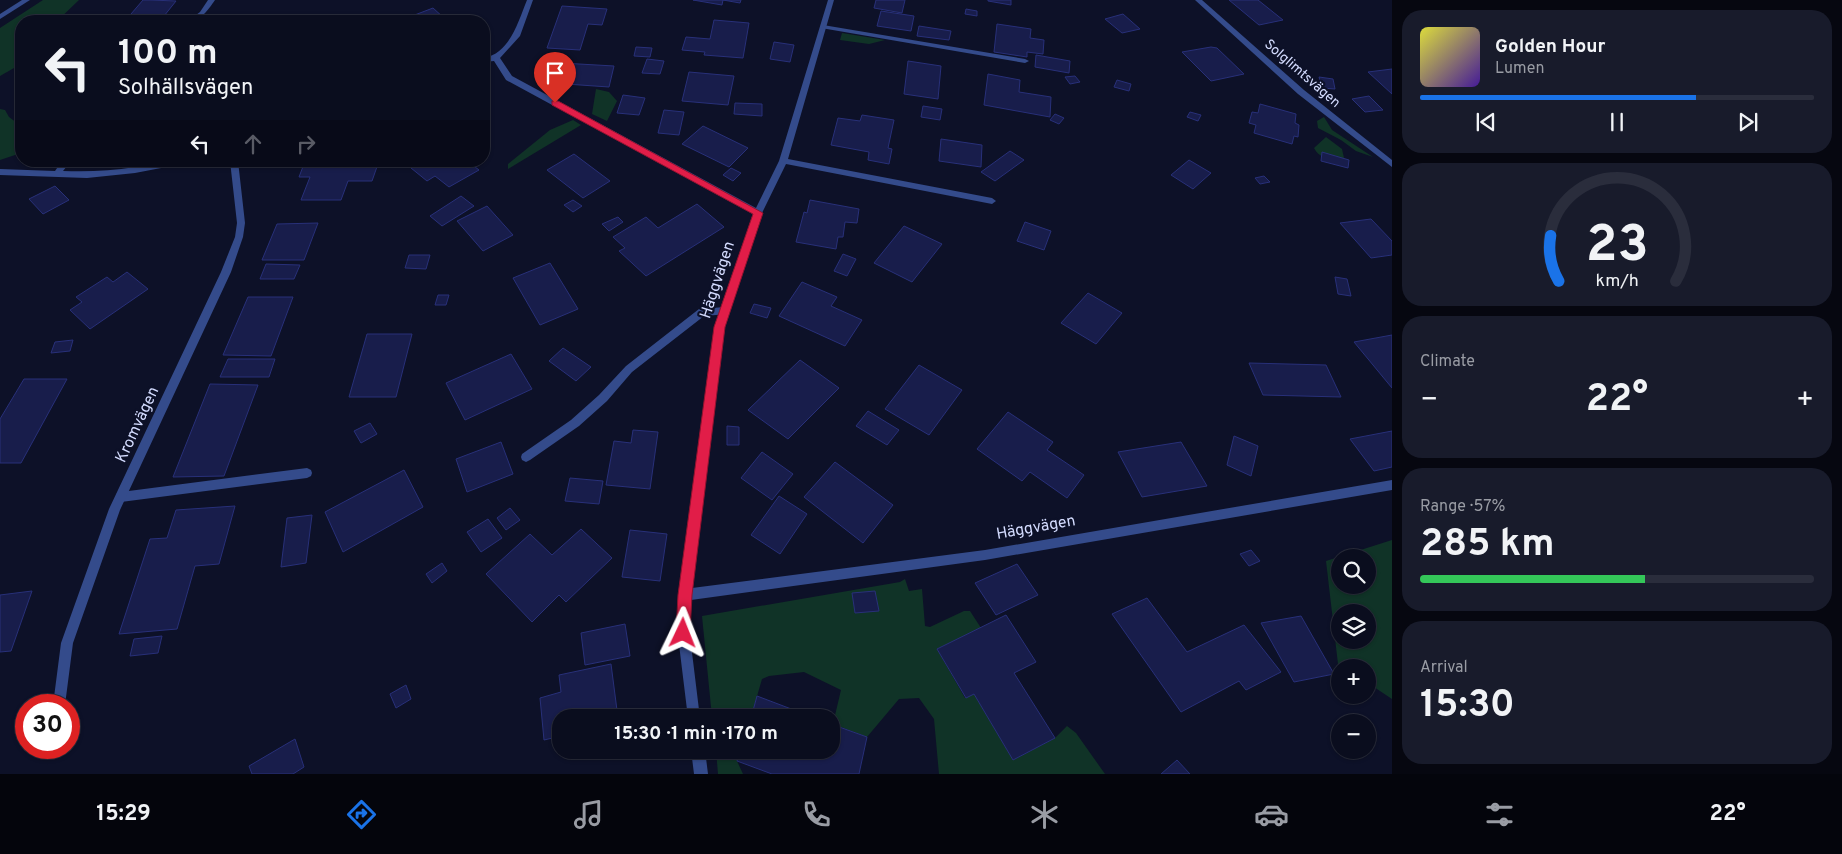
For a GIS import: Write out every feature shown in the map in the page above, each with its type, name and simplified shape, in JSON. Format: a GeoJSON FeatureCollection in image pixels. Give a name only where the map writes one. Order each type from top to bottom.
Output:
{"type":"FeatureCollection","features":[{"type":"Feature","properties":{"kind":"street"},"geometry":{"type":"LineString","coordinates":[[0,17],[27,0]]}},
{"type":"Feature","properties":{"kind":"street"},"geometry":{"type":"LineString","coordinates":[[198,15],[212,0]]}},
{"type":"Feature","properties":{"kind":"street"},"geometry":{"type":"LineString","coordinates":[[490,59],[496,58],[516,36],[530,0]]}},
{"type":"Feature","properties":{"kind":"street","name":"Häggvägen"},"geometry":{"type":"LineString","coordinates":[[693,709],[683,628],[685,595],[720,327],[758,213],[783,161],[831,0]]}},
{"type":"Feature","properties":{"kind":"street","name":"Solglimtsvägen"},"geometry":{"type":"LineString","coordinates":[[1198,0],[1301,92],[1392,164]]}},
{"type":"Feature","properties":{"kind":"street"},"geometry":{"type":"LineString","coordinates":[[823,27],[1025,61]]}},
{"type":"Feature","properties":{"kind":"street"},"geometry":{"type":"LineString","coordinates":[[496,58],[509,78],[758,213]]}},
{"type":"Feature","properties":{"kind":"street"},"geometry":{"type":"LineString","coordinates":[[783,161],[992,201]]}},
{"type":"Feature","properties":{"kind":"street"},"geometry":{"type":"LineString","coordinates":[[56,175],[62,167]]}},
{"type":"Feature","properties":{"kind":"street"},"geometry":{"type":"LineString","coordinates":[[0,172],[87,175],[151,167]]}},
{"type":"Feature","properties":{"kind":"street","name":"Kromvägen"},"geometry":{"type":"LineString","coordinates":[[60,694],[67,642],[121,497],[240,238],[241,223],[235,167]]}},
{"type":"Feature","properties":{"kind":"street"},"geometry":{"type":"LineString","coordinates":[[526,458],[575,423],[603,398],[629,369],[702,312],[725,311]]}},
{"type":"Feature","properties":{"kind":"street"},"geometry":{"type":"LineString","coordinates":[[121,497],[307,473]]}},
{"type":"Feature","properties":{"kind":"street","name":"Häggvägen"},"geometry":{"type":"LineString","coordinates":[[685,595],[985,555],[1392,485]]}},
{"type":"Feature","properties":{"kind":"street"},"geometry":{"type":"LineString","coordinates":[[699,759],[701,774]]}},
{"type":"Feature","properties":{"kind":"green space"},"geometry":{"type":"Polygon","coordinates":[[[43,0],[79,0],[63,15],[20,15],[43,0]]]}},
{"type":"Feature","properties":{"kind":"green space"},"geometry":{"type":"Polygon","coordinates":[[[15,18],[15,67],[0,76],[0,28],[15,18]]]}},
{"type":"Feature","properties":{"kind":"green space"},"geometry":{"type":"Polygon","coordinates":[[[842,33],[885,40],[869,44],[840,40],[842,33]]]}},
{"type":"Feature","properties":{"kind":"green space"},"geometry":{"type":"Polygon","coordinates":[[[596,89],[609,92],[617,101],[607,121],[592,114],[596,89]]]}},
{"type":"Feature","properties":{"kind":"green space"},"geometry":{"type":"Polygon","coordinates":[[[0,109],[5,110],[9,117],[15,122],[15,155],[0,160],[0,109]]]}},
{"type":"Feature","properties":{"kind":"green space"},"geometry":{"type":"Polygon","coordinates":[[[1324,117],[1332,130],[1373,157],[1356,151],[1341,140],[1318,128],[1317,121],[1324,117]]]}},
{"type":"Feature","properties":{"kind":"green space"},"geometry":{"type":"Polygon","coordinates":[[[573,120],[581,125],[508,169],[508,164],[550,130],[573,120]]]}},
{"type":"Feature","properties":{"kind":"green space"},"geometry":{"type":"Polygon","coordinates":[[[1326,137],[1342,149],[1344,158],[1327,158],[1317,152],[1314,148],[1326,137]]]}},
{"type":"Feature","properties":{"kind":"green space"},"geometry":{"type":"Polygon","coordinates":[[[1392,540],[1392,699],[1376,688],[1376,659],[1337,659],[1336,649],[1376,649],[1376,604],[1331,604],[1326,561],[1331,559],[1331,594],[1376,594],[1376,549],[1364,549],[1392,540]]]}},
{"type":"Feature","properties":{"kind":"green space"},"geometry":{"type":"Polygon","coordinates":[[[905,579],[909,591],[922,589],[925,626],[930,627],[964,611],[970,611],[981,628],[937,649],[965,698],[974,694],[1013,760],[1055,738],[1067,726],[1076,733],[1105,774],[939,774],[934,719],[919,698],[899,699],[867,737],[840,727],[840,709],[837,709],[841,690],[804,672],[769,676],[762,679],[753,709],[711,709],[702,616],[900,582],[905,579]]]}},
{"type":"Feature","properties":{"kind":"green space"},"geometry":{"type":"Polygon","coordinates":[[[717,759],[738,759],[743,774],[718,774],[717,759]]]}},
{"type":"Feature","properties":{"kind":"building"},"geometry":{"type":"Polygon","coordinates":[[[143,0],[176,1],[165,15],[130,15],[143,0]]]}},
{"type":"Feature","properties":{"kind":"building"},"geometry":{"type":"Polygon","coordinates":[[[693,0],[723,0],[722,5],[693,0]]]}},
{"type":"Feature","properties":{"kind":"building"},"geometry":{"type":"Polygon","coordinates":[[[723,0],[741,0],[740,3],[723,0]]]}},
{"type":"Feature","properties":{"kind":"building"},"geometry":{"type":"Polygon","coordinates":[[[876,0],[905,0],[902,13],[874,8],[876,0]]]}},
{"type":"Feature","properties":{"kind":"building"},"geometry":{"type":"Polygon","coordinates":[[[1011,0],[1011,5],[988,1],[1011,0]]]}},
{"type":"Feature","properties":{"kind":"building"},"geometry":{"type":"Polygon","coordinates":[[[1229,0],[1258,0],[1283,20],[1259,25],[1229,0]]]}},
{"type":"Feature","properties":{"kind":"building"},"geometry":{"type":"Polygon","coordinates":[[[562,6],[607,9],[602,25],[588,24],[580,50],[547,48],[562,6]]]}},
{"type":"Feature","properties":{"kind":"building"},"geometry":{"type":"Polygon","coordinates":[[[433,8],[441,15],[415,15],[433,8]]]}},
{"type":"Feature","properties":{"kind":"building"},"geometry":{"type":"Polygon","coordinates":[[[966,9],[977,11],[977,16],[965,14],[966,9]]]}},
{"type":"Feature","properties":{"kind":"building"},"geometry":{"type":"Polygon","coordinates":[[[881,11],[914,16],[911,31],[877,26],[881,11]]]}},
{"type":"Feature","properties":{"kind":"building"},"geometry":{"type":"Polygon","coordinates":[[[1123,14],[1140,29],[1122,33],[1105,19],[1123,14]]]}},
{"type":"Feature","properties":{"kind":"building"},"geometry":{"type":"Polygon","coordinates":[[[714,20],[749,23],[743,58],[704,55],[705,52],[682,50],[686,37],[710,39],[714,20]]]}},
{"type":"Feature","properties":{"kind":"building"},"geometry":{"type":"Polygon","coordinates":[[[997,24],[1031,29],[1030,38],[1044,40],[1043,54],[1027,52],[1027,57],[994,52],[997,24]]]}},
{"type":"Feature","properties":{"kind":"building"},"geometry":{"type":"Polygon","coordinates":[[[919,26],[951,31],[949,40],[917,36],[919,26]]]}},
{"type":"Feature","properties":{"kind":"building"},"geometry":{"type":"Polygon","coordinates":[[[774,42],[794,45],[790,62],[770,59],[774,42]]]}},
{"type":"Feature","properties":{"kind":"building"},"geometry":{"type":"Polygon","coordinates":[[[636,47],[652,48],[650,57],[634,56],[636,47]]]}},
{"type":"Feature","properties":{"kind":"building"},"geometry":{"type":"Polygon","coordinates":[[[1211,47],[1217,48],[1244,74],[1211,81],[1182,52],[1211,47]]]}},
{"type":"Feature","properties":{"kind":"building"},"geometry":{"type":"Polygon","coordinates":[[[1036,55],[1070,61],[1069,73],[1035,67],[1036,55]]]}},
{"type":"Feature","properties":{"kind":"building"},"geometry":{"type":"Polygon","coordinates":[[[647,59],[664,61],[660,74],[642,73],[647,59]]]}},
{"type":"Feature","properties":{"kind":"building"},"geometry":{"type":"Polygon","coordinates":[[[908,61],[941,66],[938,99],[904,94],[908,61]]]}},
{"type":"Feature","properties":{"kind":"building"},"geometry":{"type":"Polygon","coordinates":[[[544,62],[614,66],[609,87],[537,82],[544,62]]]}},
{"type":"Feature","properties":{"kind":"building"},"geometry":{"type":"Polygon","coordinates":[[[1392,69],[1392,94],[1368,72],[1392,69]]]}},
{"type":"Feature","properties":{"kind":"building"},"geometry":{"type":"Polygon","coordinates":[[[689,72],[734,76],[728,105],[682,101],[689,72]]]}},
{"type":"Feature","properties":{"kind":"building"},"geometry":{"type":"Polygon","coordinates":[[[988,74],[1020,80],[1019,92],[1051,97],[1050,117],[984,105],[988,74]]]}},
{"type":"Feature","properties":{"kind":"building"},"geometry":{"type":"Polygon","coordinates":[[[1075,76],[1080,82],[1070,84],[1065,77],[1075,76]]]}},
{"type":"Feature","properties":{"kind":"building"},"geometry":{"type":"Polygon","coordinates":[[[1319,77],[1333,79],[1335,89],[1322,88],[1319,77]]]}},
{"type":"Feature","properties":{"kind":"building"},"geometry":{"type":"Polygon","coordinates":[[[1117,80],[1131,84],[1129,91],[1114,87],[1117,80]]]}},
{"type":"Feature","properties":{"kind":"building"},"geometry":{"type":"Polygon","coordinates":[[[623,95],[645,98],[639,115],[617,113],[623,95]]]}},
{"type":"Feature","properties":{"kind":"building"},"geometry":{"type":"Polygon","coordinates":[[[1369,96],[1383,110],[1365,112],[1352,99],[1369,96]]]}},
{"type":"Feature","properties":{"kind":"building"},"geometry":{"type":"Polygon","coordinates":[[[735,103],[762,104],[762,116],[734,114],[735,103]]]}},
{"type":"Feature","properties":{"kind":"building"},"geometry":{"type":"Polygon","coordinates":[[[1260,104],[1296,114],[1295,123],[1299,125],[1298,137],[1294,136],[1292,144],[1254,133],[1256,125],[1249,123],[1252,112],[1258,113],[1260,104]]]}},
{"type":"Feature","properties":{"kind":"building"},"geometry":{"type":"Polygon","coordinates":[[[923,106],[942,109],[940,120],[921,117],[923,106]]]}},
{"type":"Feature","properties":{"kind":"building"},"geometry":{"type":"Polygon","coordinates":[[[664,110],[684,112],[679,135],[658,133],[664,110]]]}},
{"type":"Feature","properties":{"kind":"building"},"geometry":{"type":"Polygon","coordinates":[[[1190,112],[1201,115],[1198,121],[1187,117],[1190,112]]]}},
{"type":"Feature","properties":{"kind":"building"},"geometry":{"type":"Polygon","coordinates":[[[1055,114],[1064,118],[1059,124],[1050,120],[1055,114]]]}},
{"type":"Feature","properties":{"kind":"building"},"geometry":{"type":"Polygon","coordinates":[[[862,115],[894,120],[888,148],[892,149],[889,164],[868,160],[869,152],[831,145],[838,118],[860,121],[862,115]]]}},
{"type":"Feature","properties":{"kind":"building"},"geometry":{"type":"Polygon","coordinates":[[[703,126],[748,148],[729,167],[682,144],[703,126]]]}},
{"type":"Feature","properties":{"kind":"building"},"geometry":{"type":"Polygon","coordinates":[[[941,139],[982,145],[981,167],[939,161],[941,139]]]}},
{"type":"Feature","properties":{"kind":"building"},"geometry":{"type":"Polygon","coordinates":[[[1010,151],[1024,160],[995,181],[981,172],[1010,151]]]}},
{"type":"Feature","properties":{"kind":"building"},"geometry":{"type":"Polygon","coordinates":[[[1322,152],[1349,160],[1348,168],[1321,161],[1322,152]]]}},
{"type":"Feature","properties":{"kind":"building"},"geometry":{"type":"Polygon","coordinates":[[[574,154],[610,181],[583,198],[547,170],[574,154]]]}},
{"type":"Feature","properties":{"kind":"building"},"geometry":{"type":"Polygon","coordinates":[[[1189,160],[1211,173],[1193,189],[1171,175],[1189,160]]]}},
{"type":"Feature","properties":{"kind":"building"},"geometry":{"type":"Polygon","coordinates":[[[303,167],[377,167],[372,181],[348,181],[341,200],[301,200],[310,177],[299,177],[303,167]]]}},
{"type":"Feature","properties":{"kind":"building"},"geometry":{"type":"Polygon","coordinates":[[[475,167],[479,170],[449,187],[435,176],[427,181],[411,168],[475,167]]]}},
{"type":"Feature","properties":{"kind":"building"},"geometry":{"type":"Polygon","coordinates":[[[731,168],[741,173],[733,181],[723,175],[731,168]]]}},
{"type":"Feature","properties":{"kind":"building"},"geometry":{"type":"Polygon","coordinates":[[[1264,176],[1270,182],[1260,184],[1255,178],[1264,176]]]}},
{"type":"Feature","properties":{"kind":"building"},"geometry":{"type":"Polygon","coordinates":[[[55,186],[69,200],[43,214],[29,199],[55,186]]]}},
{"type":"Feature","properties":{"kind":"building"},"geometry":{"type":"Polygon","coordinates":[[[461,196],[474,206],[442,226],[430,216],[461,196]]]}},
{"type":"Feature","properties":{"kind":"building"},"geometry":{"type":"Polygon","coordinates":[[[573,200],[582,206],[573,212],[564,205],[573,200]]]}},
{"type":"Feature","properties":{"kind":"building"},"geometry":{"type":"Polygon","coordinates":[[[810,200],[859,209],[857,223],[845,222],[843,237],[838,237],[836,249],[796,242],[804,212],[807,213],[810,200]]]}},
{"type":"Feature","properties":{"kind":"building"},"geometry":{"type":"Polygon","coordinates":[[[697,204],[724,227],[646,276],[619,251],[625,248],[613,237],[646,217],[658,228],[697,204]]]}},
{"type":"Feature","properties":{"kind":"building"},"geometry":{"type":"Polygon","coordinates":[[[487,206],[513,235],[483,251],[457,221],[487,206]]]}},
{"type":"Feature","properties":{"kind":"building"},"geometry":{"type":"Polygon","coordinates":[[[618,217],[623,222],[609,231],[602,224],[618,217]]]}},
{"type":"Feature","properties":{"kind":"building"},"geometry":{"type":"Polygon","coordinates":[[[1371,219],[1392,241],[1392,255],[1371,258],[1340,223],[1371,219]]]}},
{"type":"Feature","properties":{"kind":"building"},"geometry":{"type":"Polygon","coordinates":[[[1025,222],[1051,231],[1044,250],[1017,241],[1025,222]]]}},
{"type":"Feature","properties":{"kind":"building"},"geometry":{"type":"Polygon","coordinates":[[[318,223],[304,260],[262,260],[277,224],[318,223]]]}},
{"type":"Feature","properties":{"kind":"building"},"geometry":{"type":"Polygon","coordinates":[[[904,226],[942,244],[912,282],[874,263],[904,226]]]}},
{"type":"Feature","properties":{"kind":"building"},"geometry":{"type":"Polygon","coordinates":[[[843,254],[856,259],[847,276],[834,271],[843,254]]]}},
{"type":"Feature","properties":{"kind":"building"},"geometry":{"type":"Polygon","coordinates":[[[409,255],[430,255],[426,269],[405,268],[409,255]]]}},
{"type":"Feature","properties":{"kind":"building"},"geometry":{"type":"Polygon","coordinates":[[[550,263],[578,309],[540,325],[513,278],[550,263]]]}},
{"type":"Feature","properties":{"kind":"building"},"geometry":{"type":"Polygon","coordinates":[[[266,264],[300,265],[294,279],[260,279],[266,264]]]}},
{"type":"Feature","properties":{"kind":"building"},"geometry":{"type":"Polygon","coordinates":[[[127,272],[148,289],[90,329],[70,310],[82,302],[76,297],[107,277],[113,282],[127,272]]]}},
{"type":"Feature","properties":{"kind":"building"},"geometry":{"type":"Polygon","coordinates":[[[1335,277],[1347,279],[1351,296],[1338,294],[1335,277]]]}},
{"type":"Feature","properties":{"kind":"building"},"geometry":{"type":"Polygon","coordinates":[[[802,282],[837,297],[831,306],[862,320],[845,346],[779,316],[802,282]]]}},
{"type":"Feature","properties":{"kind":"building"},"geometry":{"type":"Polygon","coordinates":[[[1088,293],[1122,313],[1096,344],[1061,323],[1088,293]]]}},
{"type":"Feature","properties":{"kind":"building"},"geometry":{"type":"Polygon","coordinates":[[[438,295],[449,295],[446,305],[435,305],[438,295]]]}},
{"type":"Feature","properties":{"kind":"building"},"geometry":{"type":"Polygon","coordinates":[[[248,297],[293,297],[271,356],[223,355],[248,297]]]}},
{"type":"Feature","properties":{"kind":"building"},"geometry":{"type":"Polygon","coordinates":[[[754,304],[771,308],[767,318],[750,313],[754,304]]]}},
{"type":"Feature","properties":{"kind":"building"},"geometry":{"type":"Polygon","coordinates":[[[367,334],[412,334],[396,397],[349,397],[367,334]]]}},
{"type":"Feature","properties":{"kind":"building"},"geometry":{"type":"Polygon","coordinates":[[[1392,335],[1392,388],[1354,342],[1392,335]]]}},
{"type":"Feature","properties":{"kind":"building"},"geometry":{"type":"Polygon","coordinates":[[[73,340],[70,351],[51,353],[55,342],[73,340]]]}},
{"type":"Feature","properties":{"kind":"building"},"geometry":{"type":"Polygon","coordinates":[[[563,348],[591,367],[576,381],[549,361],[563,348]]]}},
{"type":"Feature","properties":{"kind":"building"},"geometry":{"type":"Polygon","coordinates":[[[511,354],[532,389],[465,420],[446,383],[511,354]]]}},
{"type":"Feature","properties":{"kind":"building"},"geometry":{"type":"Polygon","coordinates":[[[228,359],[275,359],[269,377],[220,377],[228,359]]]}},
{"type":"Feature","properties":{"kind":"building"},"geometry":{"type":"Polygon","coordinates":[[[800,360],[839,388],[788,439],[748,410],[800,360]]]}},
{"type":"Feature","properties":{"kind":"building"},"geometry":{"type":"Polygon","coordinates":[[[1249,363],[1326,365],[1341,397],[1263,395],[1249,363]]]}},
{"type":"Feature","properties":{"kind":"building"},"geometry":{"type":"Polygon","coordinates":[[[919,365],[962,390],[929,435],[885,409],[919,365]]]}},
{"type":"Feature","properties":{"kind":"building"},"geometry":{"type":"Polygon","coordinates":[[[24,379],[67,379],[21,463],[0,463],[0,419],[24,379]]]}},
{"type":"Feature","properties":{"kind":"building"},"geometry":{"type":"Polygon","coordinates":[[[210,384],[258,385],[224,476],[173,477],[210,384]]]}},
{"type":"Feature","properties":{"kind":"building"},"geometry":{"type":"Polygon","coordinates":[[[868,411],[899,430],[887,445],[856,426],[868,411]]]}},
{"type":"Feature","properties":{"kind":"building"},"geometry":{"type":"Polygon","coordinates":[[[1008,412],[1053,442],[1047,450],[1084,475],[1067,498],[1030,472],[1022,481],[977,449],[1008,412]]]}},
{"type":"Feature","properties":{"kind":"building"},"geometry":{"type":"Polygon","coordinates":[[[370,423],[377,434],[361,443],[354,431],[370,423]]]}},
{"type":"Feature","properties":{"kind":"building"},"geometry":{"type":"Polygon","coordinates":[[[727,426],[739,427],[739,445],[727,445],[727,426]]]}},
{"type":"Feature","properties":{"kind":"building"},"geometry":{"type":"Polygon","coordinates":[[[633,430],[658,432],[650,489],[606,485],[614,441],[631,443],[633,430]]]}},
{"type":"Feature","properties":{"kind":"building"},"geometry":{"type":"Polygon","coordinates":[[[1392,431],[1392,467],[1374,471],[1350,439],[1392,431]]]}},
{"type":"Feature","properties":{"kind":"building"},"geometry":{"type":"Polygon","coordinates":[[[1234,436],[1258,446],[1251,476],[1227,465],[1234,436]]]}},
{"type":"Feature","properties":{"kind":"building"},"geometry":{"type":"Polygon","coordinates":[[[501,442],[513,474],[467,492],[456,459],[501,442]]]}},
{"type":"Feature","properties":{"kind":"building"},"geometry":{"type":"Polygon","coordinates":[[[1181,442],[1207,486],[1142,497],[1118,452],[1181,442]]]}},
{"type":"Feature","properties":{"kind":"building"},"geometry":{"type":"Polygon","coordinates":[[[762,452],[793,474],[772,500],[741,478],[762,452]]]}},
{"type":"Feature","properties":{"kind":"building"},"geometry":{"type":"Polygon","coordinates":[[[835,462],[893,505],[863,543],[804,497],[835,462]]]}},
{"type":"Feature","properties":{"kind":"building"},"geometry":{"type":"Polygon","coordinates":[[[404,470],[423,507],[343,552],[325,512],[404,470]]]}},
{"type":"Feature","properties":{"kind":"building"},"geometry":{"type":"Polygon","coordinates":[[[570,478],[603,481],[599,504],[565,501],[570,478]]]}},
{"type":"Feature","properties":{"kind":"building"},"geometry":{"type":"Polygon","coordinates":[[[779,496],[807,514],[780,554],[751,535],[779,496]]]}},
{"type":"Feature","properties":{"kind":"building"},"geometry":{"type":"Polygon","coordinates":[[[235,506],[219,564],[195,566],[177,629],[119,634],[150,539],[167,538],[176,510],[235,506]]]}},
{"type":"Feature","properties":{"kind":"building"},"geometry":{"type":"Polygon","coordinates":[[[510,508],[520,520],[506,530],[497,518],[510,508]]]}},
{"type":"Feature","properties":{"kind":"building"},"geometry":{"type":"Polygon","coordinates":[[[312,515],[306,563],[281,567],[287,518],[312,515]]]}},
{"type":"Feature","properties":{"kind":"building"},"geometry":{"type":"Polygon","coordinates":[[[488,519],[502,538],[481,552],[467,532],[488,519]]]}},
{"type":"Feature","properties":{"kind":"building"},"geometry":{"type":"Polygon","coordinates":[[[581,529],[612,558],[566,602],[559,595],[532,622],[486,574],[530,534],[552,555],[581,529]]]}},
{"type":"Feature","properties":{"kind":"building"},"geometry":{"type":"Polygon","coordinates":[[[630,530],[667,534],[660,581],[622,577],[630,530]]]}},
{"type":"Feature","properties":{"kind":"building"},"geometry":{"type":"Polygon","coordinates":[[[1251,550],[1260,561],[1249,566],[1240,554],[1251,550]]]}},
{"type":"Feature","properties":{"kind":"building"},"geometry":{"type":"Polygon","coordinates":[[[442,563],[447,571],[432,583],[426,574],[442,563]]]}},
{"type":"Feature","properties":{"kind":"building"},"geometry":{"type":"Polygon","coordinates":[[[1017,564],[1038,595],[996,615],[975,583],[1017,564]]]}},
{"type":"Feature","properties":{"kind":"building"},"geometry":{"type":"Polygon","coordinates":[[[32,591],[11,651],[0,652],[0,595],[32,591]]]}},
{"type":"Feature","properties":{"kind":"building"},"geometry":{"type":"Polygon","coordinates":[[[875,591],[879,611],[855,613],[852,593],[875,591]]]}},
{"type":"Feature","properties":{"kind":"building"},"geometry":{"type":"Polygon","coordinates":[[[1147,598],[1187,652],[1244,625],[1281,672],[1246,690],[1239,681],[1181,712],[1112,614],[1147,598]]]}},
{"type":"Feature","properties":{"kind":"building"},"geometry":{"type":"Polygon","coordinates":[[[1006,615],[1036,662],[1014,673],[1055,738],[1013,760],[974,694],[966,698],[937,649],[1006,615]]]}},
{"type":"Feature","properties":{"kind":"building"},"geometry":{"type":"Polygon","coordinates":[[[1301,616],[1331,669],[1331,675],[1294,682],[1261,623],[1301,616]]]}},
{"type":"Feature","properties":{"kind":"building"},"geometry":{"type":"Polygon","coordinates":[[[625,624],[630,656],[585,665],[581,633],[625,624]]]}},
{"type":"Feature","properties":{"kind":"building"},"geometry":{"type":"Polygon","coordinates":[[[162,636],[158,653],[130,656],[134,639],[162,636]]]}},
{"type":"Feature","properties":{"kind":"building"},"geometry":{"type":"Polygon","coordinates":[[[611,664],[617,709],[552,709],[552,738],[544,740],[540,698],[561,692],[559,675],[611,664]]]}},
{"type":"Feature","properties":{"kind":"building"},"geometry":{"type":"Polygon","coordinates":[[[406,685],[411,699],[396,708],[390,694],[406,685]]]}},
{"type":"Feature","properties":{"kind":"building"},"geometry":{"type":"Polygon","coordinates":[[[757,696],[791,709],[753,709],[757,696]]]}},
{"type":"Feature","properties":{"kind":"building"},"geometry":{"type":"Polygon","coordinates":[[[840,727],[867,737],[859,774],[772,774],[737,761],[738,759],[840,759],[840,727]]]}},
{"type":"Feature","properties":{"kind":"building"},"geometry":{"type":"Polygon","coordinates":[[[295,739],[304,767],[293,774],[252,774],[249,766],[295,739]]]}},
{"type":"Feature","properties":{"kind":"building"},"geometry":{"type":"Polygon","coordinates":[[[1177,760],[1190,774],[1161,774],[1177,760]]]}},
{"type":"Feature","properties":{"kind":"route"},"geometry":{"type":"LineString","coordinates":[[555,103],[758,213],[720,327],[685,595],[683,633]]}}]}
